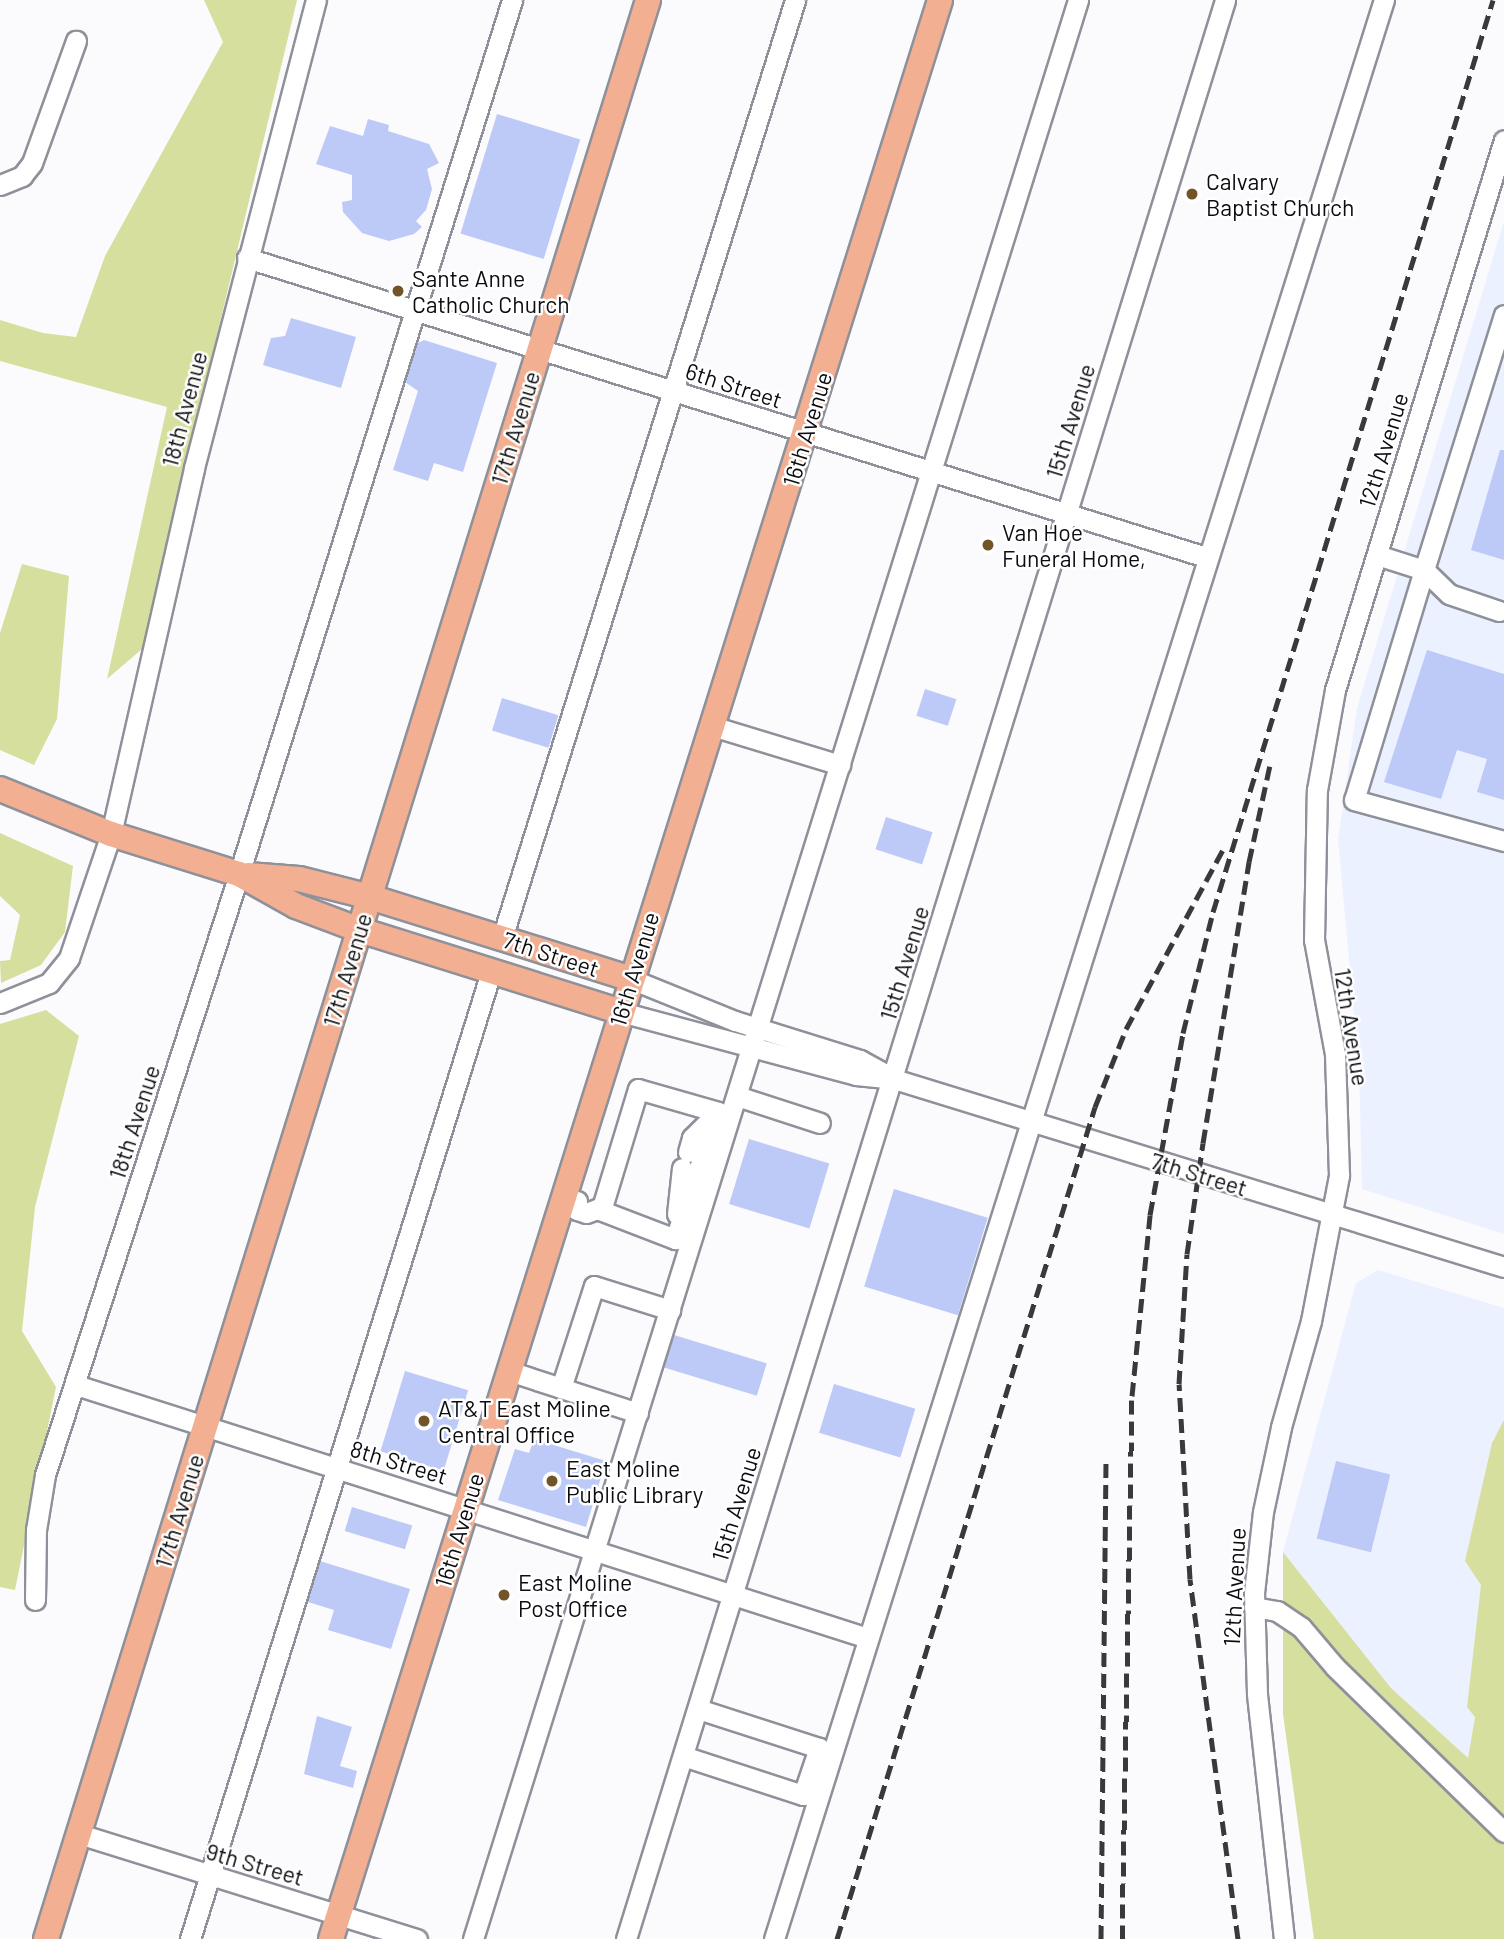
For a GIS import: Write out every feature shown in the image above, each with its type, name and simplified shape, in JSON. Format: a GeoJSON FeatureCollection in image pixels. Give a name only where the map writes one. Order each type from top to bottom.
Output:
{"type":"FeatureCollection","features":[{"type":"Feature","properties":{"kind":"main road","name":"17th Avenue"},"geometry":{"type":"LineString","coordinates":[[46,1939],[648,0]]}},
{"type":"Feature","properties":{"kind":"main road","name":"16th Avenue"},"geometry":{"type":"LineString","coordinates":[[331,1939],[509,1371],[570,1199],[631,979],[806,434],[940,0]]}},
{"type":"Feature","properties":{"kind":"main road","name":"7th Street"},"geometry":{"type":"LineString","coordinates":[[0,789],[111,834],[239,874],[296,906],[360,930],[621,1012]]}},
{"type":"Feature","properties":{"kind":"main road","name":"7th Street"},"geometry":{"type":"LineString","coordinates":[[239,874],[299,879],[370,897],[631,979]]}},
{"type":"Feature","properties":{"kind":"street","name":"18th Avenue"},"geometry":{"type":"LineString","coordinates":[[0,1003],[49,983],[69,958],[111,834],[194,468],[316,0]]}},
{"type":"Feature","properties":{"kind":"street","name":"18th Avenue"},"geometry":{"type":"LineString","coordinates":[[35,1600],[36,1530],[45,1475],[239,874],[512,0]]}},
{"type":"Feature","properties":{"kind":"street"},"geometry":{"type":"LineString","coordinates":[[502,938],[795,0]]}},
{"type":"Feature","properties":{"kind":"street"},"geometry":{"type":"LineString","coordinates":[[676,1239],[718,1112],[746,1046],[758,1027],[1078,0]]}},
{"type":"Feature","properties":{"kind":"street","name":"15th Avenue"},"geometry":{"type":"LineString","coordinates":[[626,1939],[1226,0]]}},
{"type":"Feature","properties":{"kind":"street"},"geometry":{"type":"LineString","coordinates":[[774,1939],[1206,557],[1384,0]]}},
{"type":"Feature","properties":{"kind":"street"},"geometry":{"type":"LineString","coordinates":[[0,185],[22,176],[32,163],[76,41]]}},
{"type":"Feature","properties":{"kind":"street","name":"12th Avenue"},"geometry":{"type":"LineString","coordinates":[[1284,1939],[1256,1693],[1254,1607],[1263,1512],[1281,1427],[1311,1321],[1339,1175],[1339,1096],[1314,940],[1314,829],[1335,690],[1504,140]]}},
{"type":"Feature","properties":{"kind":"street","name":"6th Street"},"geometry":{"type":"LineString","coordinates":[[247,258],[1206,557]]}},
{"type":"Feature","properties":{"kind":"street"},"geometry":{"type":"LineString","coordinates":[[1504,315],[1354,800],[1504,841]]}},
{"type":"Feature","properties":{"kind":"street"},"geometry":{"type":"LineString","coordinates":[[1377,555],[1424,570],[1449,594],[1499,611]]}},
{"type":"Feature","properties":{"kind":"street"},"geometry":{"type":"LineString","coordinates":[[712,726],[840,765]]}},
{"type":"Feature","properties":{"kind":"street"},"geometry":{"type":"LineString","coordinates":[[190,1939],[491,972]]}},
{"type":"Feature","properties":{"kind":"street","name":"7th Street"},"geometry":{"type":"LineString","coordinates":[[631,979],[758,1027],[860,1060],[894,1079]]}},
{"type":"Feature","properties":{"kind":"street","name":"7th Street"},"geometry":{"type":"LineString","coordinates":[[621,1012],[856,1075],[894,1079],[1504,1267]]}},
{"type":"Feature","properties":{"kind":"street"},"geometry":{"type":"LineString","coordinates":[[473,1939],[737,1096],[746,1046]]}},
{"type":"Feature","properties":{"kind":"street"},"geometry":{"type":"LineString","coordinates":[[599,1210],[638,1089],[718,1112]]}},
{"type":"Feature","properties":{"kind":"street"},"geometry":{"type":"LineString","coordinates":[[737,1096],[820,1123]]}},
{"type":"Feature","properties":{"kind":"street"},"geometry":{"type":"LineString","coordinates":[[676,1239],[685,1160],[692,1138],[718,1112]]}},
{"type":"Feature","properties":{"kind":"street"},"geometry":{"type":"LineString","coordinates":[[570,1199],[577,1210],[586,1213],[599,1210],[676,1239]]}},
{"type":"Feature","properties":{"kind":"street"},"geometry":{"type":"LineString","coordinates":[[561,1388],[594,1286],[670,1310]]}},
{"type":"Feature","properties":{"kind":"street"},"geometry":{"type":"LineString","coordinates":[[509,1371],[638,1413]]}},
{"type":"Feature","properties":{"kind":"street","name":"8th Street"},"geometry":{"type":"LineString","coordinates":[[76,1385],[868,1638]]}},
{"type":"Feature","properties":{"kind":"street"},"geometry":{"type":"LineString","coordinates":[[1254,1607],[1277,1611],[1301,1627],[1335,1667],[1504,1832]]}},
{"type":"Feature","properties":{"kind":"street"},"geometry":{"type":"LineString","coordinates":[[683,1756],[803,1795],[819,1748],[698,1709]]}},
{"type":"Feature","properties":{"kind":"street","name":"9th Street"},"geometry":{"type":"LineString","coordinates":[[79,1834],[209,1877],[417,1939]]}},
{"type":"Feature","properties":{"kind":"shaded area"},"geometry":{"type":"Polygon","coordinates":[[[1504,221],[1504,1234],[1362,1189],[1359,1067],[1338,840],[1357,708],[1504,221]]]}},
{"type":"Feature","properties":{"kind":"shaded area"},"geometry":{"type":"Polygon","coordinates":[[[1378,1270],[1504,1308],[1504,1534],[1468,1759],[1391,1688],[1283,1552],[1356,1283],[1378,1270]]]}},
{"type":"Feature","properties":{"kind":"green space"},"geometry":{"type":"Polygon","coordinates":[[[204,0],[297,0],[142,649],[107,679],[167,407],[0,361],[0,320],[43,333],[76,337],[105,256],[223,42],[204,0]]]}},
{"type":"Feature","properties":{"kind":"green space"},"geometry":{"type":"Polygon","coordinates":[[[22,564],[69,576],[57,719],[34,765],[0,750],[0,633],[22,564]]]}},
{"type":"Feature","properties":{"kind":"green space"},"geometry":{"type":"Polygon","coordinates":[[[0,833],[73,866],[65,932],[41,965],[1,983],[0,961],[10,960],[20,915],[0,896],[0,833]]]}},
{"type":"Feature","properties":{"kind":"green space"},"geometry":{"type":"Polygon","coordinates":[[[46,1010],[79,1036],[35,1207],[22,1331],[56,1387],[15,1590],[0,1587],[0,1024],[46,1010]]]}},
{"type":"Feature","properties":{"kind":"green space"},"geometry":{"type":"Polygon","coordinates":[[[1504,1420],[1504,1939],[1314,1939],[1283,1714],[1283,1552],[1391,1688],[1468,1758],[1475,1717],[1467,1707],[1481,1585],[1465,1561],[1492,1443],[1504,1420]]]}},
{"type":"Feature","properties":{"kind":"building"},"geometry":{"type":"Polygon","coordinates":[[[497,114],[580,139],[544,259],[460,234],[497,114]]]}},
{"type":"Feature","properties":{"kind":"building"},"geometry":{"type":"Polygon","coordinates":[[[368,119],[389,125],[388,131],[429,144],[439,163],[427,169],[432,189],[426,210],[416,221],[422,227],[414,234],[389,241],[362,233],[343,212],[342,202],[352,200],[352,175],[316,164],[330,126],[363,136],[368,119]]]}},
{"type":"Feature","properties":{"kind":"building"},"geometry":{"type":"Polygon","coordinates":[[[291,318],[356,337],[341,388],[263,365],[271,338],[285,336],[291,318]]]}},
{"type":"Feature","properties":{"kind":"building"},"geometry":{"type":"Polygon","coordinates":[[[424,340],[497,363],[463,472],[434,463],[428,481],[393,470],[418,391],[405,382],[418,343],[424,340]]]}},
{"type":"Feature","properties":{"kind":"building"},"geometry":{"type":"Polygon","coordinates":[[[1500,450],[1504,450],[1504,560],[1471,550],[1500,450]]]}},
{"type":"Feature","properties":{"kind":"building"},"geometry":{"type":"Polygon","coordinates":[[[1427,650],[1504,674],[1504,800],[1477,792],[1487,759],[1457,750],[1441,799],[1384,782],[1427,650]]]}},
{"type":"Feature","properties":{"kind":"building"},"geometry":{"type":"Polygon","coordinates":[[[925,689],[956,699],[948,726],[916,716],[925,689]]]}},
{"type":"Feature","properties":{"kind":"building"},"geometry":{"type":"Polygon","coordinates":[[[502,698],[558,715],[548,748],[492,731],[502,698]]]}},
{"type":"Feature","properties":{"kind":"building"},"geometry":{"type":"Polygon","coordinates":[[[886,817],[933,832],[922,864],[875,849],[886,817]]]}},
{"type":"Feature","properties":{"kind":"building"},"geometry":{"type":"Polygon","coordinates":[[[749,1139],[829,1164],[809,1229],[729,1204],[749,1139]]]}},
{"type":"Feature","properties":{"kind":"building"},"geometry":{"type":"Polygon","coordinates":[[[894,1189],[988,1218],[958,1315],[864,1287],[894,1189]]]}},
{"type":"Feature","properties":{"kind":"building"},"geometry":{"type":"Polygon","coordinates":[[[674,1335],[767,1363],[757,1396],[664,1368],[674,1335]]]}},
{"type":"Feature","properties":{"kind":"building","name":"AT&T East Moline Central Office"},"geometry":{"type":"Polygon","coordinates":[[[405,1371],[468,1390],[444,1471],[380,1451],[405,1371]]]}},
{"type":"Feature","properties":{"kind":"building"},"geometry":{"type":"Polygon","coordinates":[[[834,1384],[915,1409],[900,1458],[819,1433],[834,1384]]]}},
{"type":"Feature","properties":{"kind":"building","name":"East Moline Public Library"},"geometry":{"type":"Polygon","coordinates":[[[534,1439],[606,1461],[586,1527],[498,1500],[515,1449],[529,1453],[534,1439]]]}},
{"type":"Feature","properties":{"kind":"building"},"geometry":{"type":"Polygon","coordinates":[[[1336,1461],[1390,1475],[1371,1552],[1317,1539],[1336,1461]]]}},
{"type":"Feature","properties":{"kind":"building"},"geometry":{"type":"Polygon","coordinates":[[[352,1507],[412,1525],[405,1549],[345,1531],[352,1507]]]}},
{"type":"Feature","properties":{"kind":"building"},"geometry":{"type":"Polygon","coordinates":[[[320,1561],[410,1589],[391,1649],[328,1630],[334,1610],[308,1602],[320,1561]]]}},
{"type":"Feature","properties":{"kind":"building"},"geometry":{"type":"Polygon","coordinates":[[[317,1716],[352,1727],[340,1766],[357,1771],[353,1788],[304,1774],[317,1716]]]}},
{"type":"Feature","properties":{"kind":"railway"},"geometry":{"type":"LineString","coordinates":[[1122,1939],[1132,1396],[1150,1215],[1183,1033],[1213,912],[1493,0]]}},
{"type":"Feature","properties":{"kind":"railway"},"geometry":{"type":"LineString","coordinates":[[1238,1939],[1190,1579],[1179,1384],[1187,1254],[1203,1143],[1249,862],[1271,760]]}},
{"type":"Feature","properties":{"kind":"railway"},"geometry":{"type":"LineString","coordinates":[[837,1939],[1095,1107],[1126,1029],[1226,844]]}},
{"type":"Feature","properties":{"kind":"railway"},"geometry":{"type":"LineString","coordinates":[[1101,1939],[1106,1460]]}},
{"type":"Feature","properties":{"kind":"place","name":"Calvary Baptist Church"},"geometry":{"type":"Point","coordinates":[1192,194]}},
{"type":"Feature","properties":{"kind":"place","name":"Sante Anne Catholic Church"},"geometry":{"type":"Point","coordinates":[398,291]}},
{"type":"Feature","properties":{"kind":"place","name":"Van Hoe Funeral Home,"},"geometry":{"type":"Point","coordinates":[988,545]}},
{"type":"Feature","properties":{"kind":"place","name":"AT&T East Moline Central Office"},"geometry":{"type":"Point","coordinates":[424,1421]}},
{"type":"Feature","properties":{"kind":"place","name":"East Moline Public Library"},"geometry":{"type":"Point","coordinates":[552,1481]}},
{"type":"Feature","properties":{"kind":"place","name":"East Moline Post Office"},"geometry":{"type":"Point","coordinates":[504,1595]}}]}
